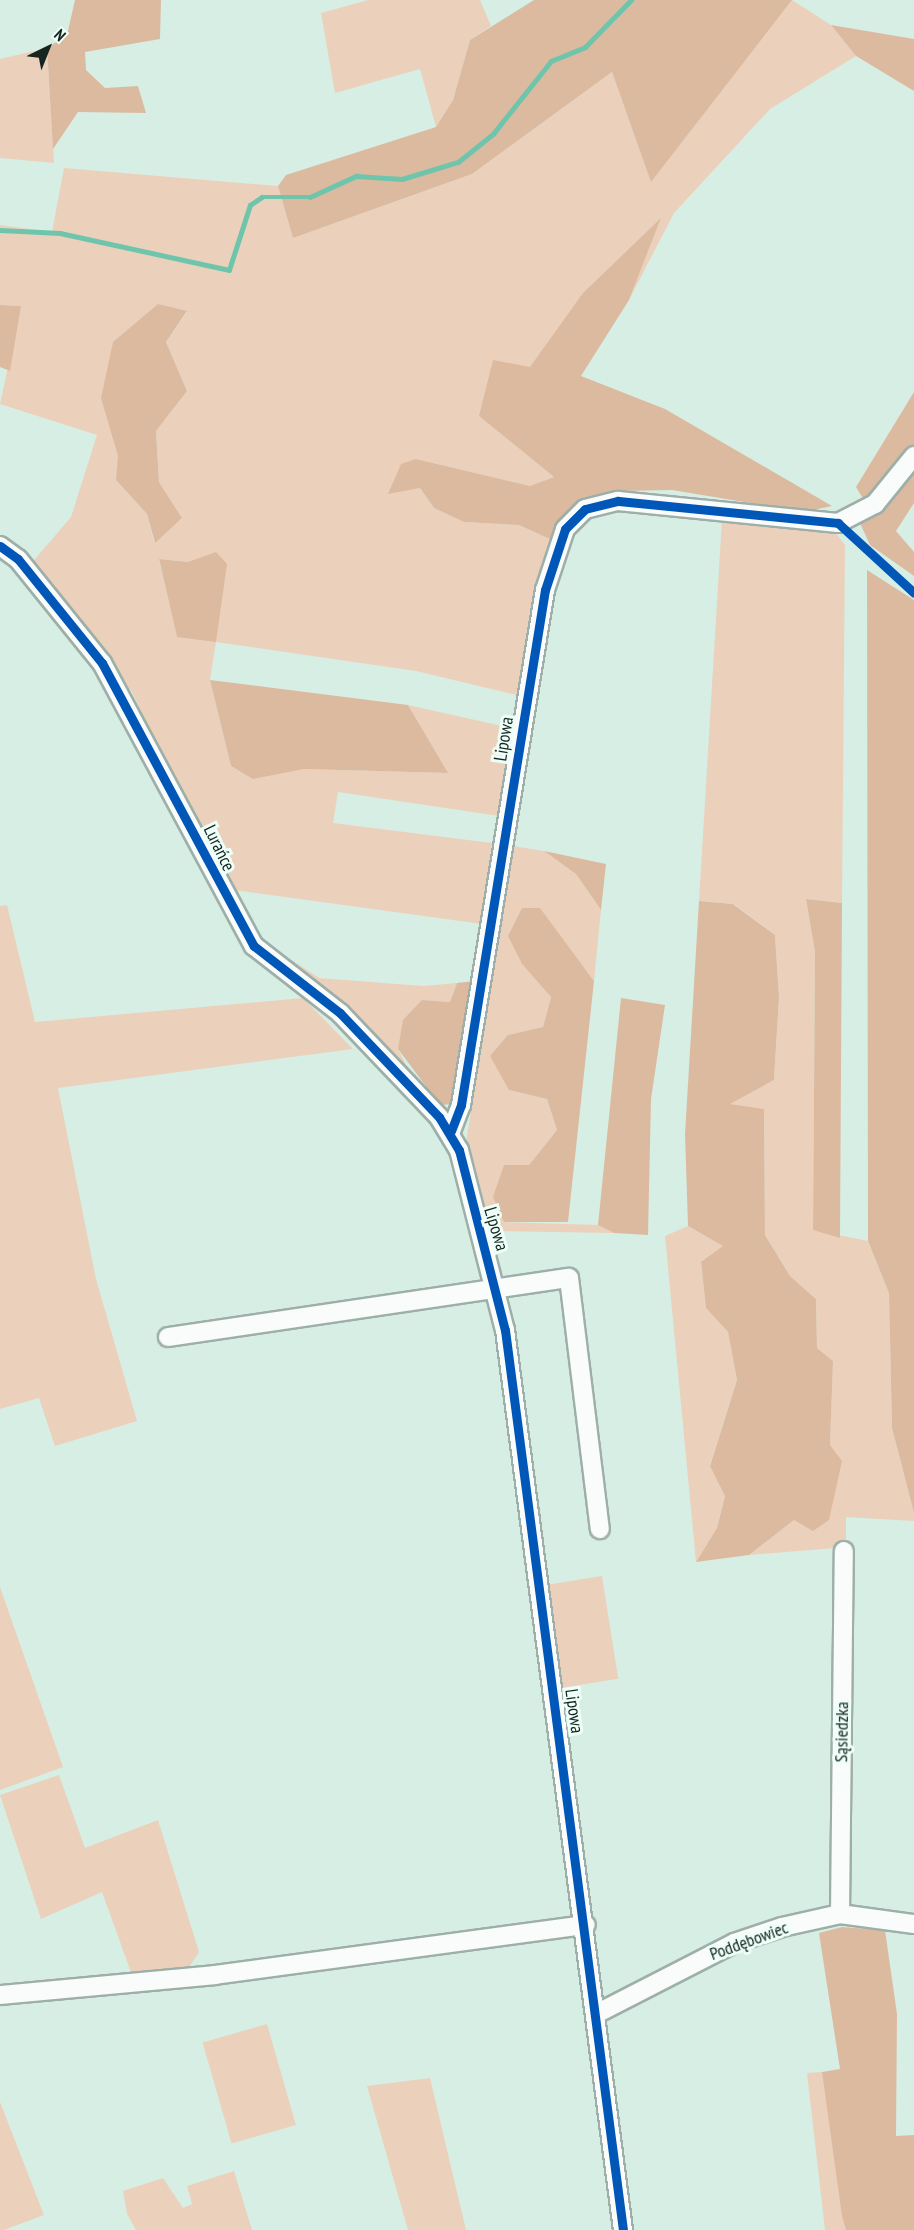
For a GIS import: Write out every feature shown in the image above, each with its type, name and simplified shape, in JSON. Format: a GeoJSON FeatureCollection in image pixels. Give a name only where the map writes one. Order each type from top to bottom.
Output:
{"type":"FeatureCollection","features":[{"type":"Feature","properties":{"kind":"street","name":"Lipowa"},"geometry":{"type":"LineString","coordinates":[[623,2230],[586,1925],[497,1290],[451,1131],[461,1105],[545,590],[565,529],[585,509],[618,501],[838,523],[875,504],[914,456]]}},
{"type":"Feature","properties":{"kind":"street","name":"Lurańce"},"geometry":{"type":"LineString","coordinates":[[0,546],[18,559],[102,663],[254,946],[340,1013],[451,1131]]}},
{"type":"Feature","properties":{"kind":"street"},"geometry":{"type":"LineString","coordinates":[[168,1337],[569,1278],[600,1529]]}},
{"type":"Feature","properties":{"kind":"street","name":"Sąsiedzka"},"geometry":{"type":"LineString","coordinates":[[840,1914],[844,1551]]}},
{"type":"Feature","properties":{"kind":"street","name":"Poddębowiec"},"geometry":{"type":"LineString","coordinates":[[596,2014],[734,1943],[840,1914],[914,1924]]}},
{"type":"Feature","properties":{"kind":"street"},"geometry":{"type":"LineString","coordinates":[[0,1995],[215,1975],[586,1925]]}},
{"type":"Feature","properties":{"kind":"shaded area"},"geometry":{"type":"Polygon","coordinates":[[[75,0],[161,0],[160,39],[85,52],[86,70],[105,88],[138,86],[146,113],[78,112],[53,149],[47,48],[67,35],[75,0]]]}},
{"type":"Feature","properties":{"kind":"shaded area"},"geometry":{"type":"Polygon","coordinates":[[[368,0],[480,0],[491,26],[470,40],[453,100],[436,127],[420,69],[335,93],[321,13],[368,0]]]}},
{"type":"Feature","properties":{"kind":"shaded area"},"geometry":{"type":"Polygon","coordinates":[[[534,0],[792,0],[651,182],[612,72],[472,174],[293,238],[278,186],[286,175],[436,127],[453,100],[470,40],[534,0]]]}},
{"type":"Feature","properties":{"kind":"shaded area"},"geometry":{"type":"Polygon","coordinates":[[[792,0],[831,25],[856,56],[770,109],[674,213],[629,300],[660,220],[530,367],[479,416],[554,477],[530,486],[416,459],[411,489],[420,488],[434,508],[464,522],[519,525],[552,540],[521,696],[416,671],[216,642],[210,680],[231,766],[253,778],[304,769],[447,773],[408,705],[516,729],[499,816],[338,792],[333,823],[492,843],[482,924],[227,889],[132,692],[29,566],[71,517],[97,435],[0,404],[21,306],[0,305],[0,225],[52,232],[64,168],[278,186],[293,238],[472,174],[612,72],[651,181],[792,0]],[[158,304],[116,480],[147,514],[154,542],[182,518],[159,482],[156,431],[187,391],[166,342],[187,312],[158,304]],[[159,560],[177,637],[188,562],[159,560]]]}},
{"type":"Feature","properties":{"kind":"shaded area"},"geometry":{"type":"Polygon","coordinates":[[[831,25],[914,39],[914,91],[856,56],[831,25]]]}},
{"type":"Feature","properties":{"kind":"shaded area"},"geometry":{"type":"Polygon","coordinates":[[[47,48],[54,163],[0,158],[0,59],[47,48]]]}},
{"type":"Feature","properties":{"kind":"shaded area"},"geometry":{"type":"Polygon","coordinates":[[[661,218],[629,300],[581,376],[665,409],[832,506],[804,512],[672,490],[620,491],[586,499],[565,515],[552,540],[519,525],[464,522],[434,508],[420,488],[388,494],[401,464],[416,459],[530,486],[554,477],[479,416],[493,360],[530,367],[583,293],[661,218]]]}},
{"type":"Feature","properties":{"kind":"shaded area"},"geometry":{"type":"Polygon","coordinates":[[[158,304],[187,311],[166,342],[187,391],[156,431],[159,482],[182,518],[155,543],[147,514],[116,480],[118,456],[101,398],[113,342],[158,304]]]}},
{"type":"Feature","properties":{"kind":"shaded area"},"geometry":{"type":"Polygon","coordinates":[[[0,305],[21,306],[10,371],[0,367],[0,305]]]}},
{"type":"Feature","properties":{"kind":"shaded area"},"geometry":{"type":"Polygon","coordinates":[[[914,392],[914,503],[896,531],[914,552],[914,576],[870,545],[860,523],[873,515],[856,487],[914,392]]]}},
{"type":"Feature","properties":{"kind":"shaded area"},"geometry":{"type":"Polygon","coordinates":[[[722,519],[835,532],[845,545],[842,903],[806,899],[815,952],[813,1230],[868,1241],[889,1293],[892,1428],[914,1513],[914,1521],[846,1517],[846,1544],[835,1548],[749,1555],[794,1520],[830,1445],[833,1361],[817,1348],[816,1299],[790,1276],[765,1235],[764,1110],[729,1104],[774,1080],[779,997],[775,935],[734,904],[699,901],[722,519]]]}},
{"type":"Feature","properties":{"kind":"shaded area"},"geometry":{"type":"Polygon","coordinates":[[[216,552],[227,564],[216,642],[177,637],[159,559],[188,562],[216,552]]]}},
{"type":"Feature","properties":{"kind":"shaded area"},"geometry":{"type":"Polygon","coordinates":[[[867,570],[914,600],[914,1513],[892,1428],[889,1293],[868,1241],[867,570]]]}},
{"type":"Feature","properties":{"kind":"shaded area"},"geometry":{"type":"Polygon","coordinates":[[[210,680],[408,705],[448,773],[304,769],[253,779],[231,766],[210,680]]]}},
{"type":"Feature","properties":{"kind":"shaded area"},"geometry":{"type":"Polygon","coordinates":[[[513,846],[544,851],[576,874],[601,910],[594,981],[540,909],[522,964],[551,996],[543,1027],[508,1035],[509,1090],[547,1099],[557,1130],[529,1165],[504,1222],[598,1225],[614,1233],[487,1231],[465,1149],[513,846]]]}},
{"type":"Feature","properties":{"kind":"shaded area"},"geometry":{"type":"Polygon","coordinates":[[[544,851],[606,864],[601,910],[576,874],[544,851]]]}},
{"type":"Feature","properties":{"kind":"shaded area"},"geometry":{"type":"Polygon","coordinates":[[[806,899],[842,903],[840,1238],[813,1230],[815,952],[806,899]]]}},
{"type":"Feature","properties":{"kind":"shaded area"},"geometry":{"type":"Polygon","coordinates":[[[699,901],[733,904],[775,935],[779,997],[774,1080],[730,1104],[764,1109],[765,1235],[790,1276],[816,1299],[817,1348],[833,1361],[830,1445],[842,1461],[829,1520],[813,1531],[794,1520],[749,1555],[696,1562],[717,1528],[725,1496],[710,1466],[737,1380],[728,1332],[706,1308],[701,1262],[723,1246],[688,1226],[685,1134],[699,901]]]}},
{"type":"Feature","properties":{"kind":"shaded area"},"geometry":{"type":"Polygon","coordinates":[[[7,905],[35,1022],[303,998],[353,1049],[58,1088],[96,1279],[137,1421],[55,1446],[39,1398],[0,1409],[0,906],[7,905]]]}},
{"type":"Feature","properties":{"kind":"shaded area"},"geometry":{"type":"Polygon","coordinates":[[[522,908],[540,908],[594,981],[568,1222],[504,1222],[493,1197],[504,1165],[529,1165],[557,1130],[547,1099],[509,1090],[490,1056],[508,1035],[543,1027],[551,997],[522,964],[508,936],[522,908]]]}},
{"type":"Feature","properties":{"kind":"shaded area"},"geometry":{"type":"Polygon","coordinates":[[[281,953],[319,978],[423,986],[457,983],[450,1002],[422,1000],[398,1049],[407,1067],[281,953]]]}},
{"type":"Feature","properties":{"kind":"shaded area"},"geometry":{"type":"Polygon","coordinates":[[[475,981],[453,1104],[440,1105],[398,1049],[403,1020],[422,1000],[450,1002],[457,983],[475,981]]]}},
{"type":"Feature","properties":{"kind":"shaded area"},"geometry":{"type":"Polygon","coordinates":[[[621,998],[665,1005],[651,1099],[648,1235],[614,1233],[598,1225],[621,998]]]}},
{"type":"Feature","properties":{"kind":"shaded area"},"geometry":{"type":"Polygon","coordinates":[[[688,1226],[724,1246],[701,1262],[706,1308],[728,1332],[737,1380],[710,1465],[725,1495],[717,1528],[696,1562],[665,1236],[688,1226]]]}},
{"type":"Feature","properties":{"kind":"shaded area"},"geometry":{"type":"Polygon","coordinates":[[[602,1576],[618,1679],[562,1688],[546,1585],[602,1576]]]}},
{"type":"Feature","properties":{"kind":"shaded area"},"geometry":{"type":"Polygon","coordinates":[[[0,1587],[63,1767],[0,1790],[0,1587]]]}},
{"type":"Feature","properties":{"kind":"shaded area"},"geometry":{"type":"Polygon","coordinates":[[[59,1775],[85,1848],[158,1820],[199,1952],[188,1969],[132,1975],[102,1892],[41,1919],[0,1795],[59,1775]]]}},
{"type":"Feature","properties":{"kind":"shaded area"},"geometry":{"type":"Polygon","coordinates":[[[842,1927],[885,1930],[897,2014],[896,2136],[914,2135],[914,2230],[846,2230],[842,2216],[822,2072],[840,2069],[819,1933],[842,1927]]]}},
{"type":"Feature","properties":{"kind":"shaded area"},"geometry":{"type":"Polygon","coordinates":[[[267,2024],[296,2125],[232,2143],[203,2042],[267,2024]]]}},
{"type":"Feature","properties":{"kind":"shaded area"},"geometry":{"type":"Polygon","coordinates":[[[822,2072],[831,2107],[846,2230],[825,2230],[807,2073],[822,2072]]]}},
{"type":"Feature","properties":{"kind":"shaded area"},"geometry":{"type":"Polygon","coordinates":[[[430,2078],[466,2230],[408,2230],[367,2086],[430,2078]]]}},
{"type":"Feature","properties":{"kind":"shaded area"},"geometry":{"type":"Polygon","coordinates":[[[0,2102],[44,2215],[4,2230],[0,2230],[0,2102]]]}},
{"type":"Feature","properties":{"kind":"shaded area"},"geometry":{"type":"Polygon","coordinates":[[[234,2171],[252,2230],[136,2230],[127,2214],[123,2191],[163,2178],[183,2208],[192,2204],[187,2186],[234,2171]]]}},
{"type":"Feature","properties":{"kind":"waterway"},"geometry":{"type":"LineString","coordinates":[[0,230],[60,233],[229,270],[250,205],[262,197],[310,197],[356,176],[402,179],[458,162],[493,134],[551,61],[585,47],[631,0]]}},
{"type":"Feature","properties":{"kind":"cycle path"},"geometry":{"type":"LineString","coordinates":[[451,1131],[461,1105],[545,590],[565,529],[585,509],[618,501],[838,523],[914,593]]}},
{"type":"Feature","properties":{"kind":"cycle path"},"geometry":{"type":"LineString","coordinates":[[0,546],[18,559],[102,663],[254,946],[340,1013],[439,1117],[459,1150],[505,1330],[623,2230]]}}]}
